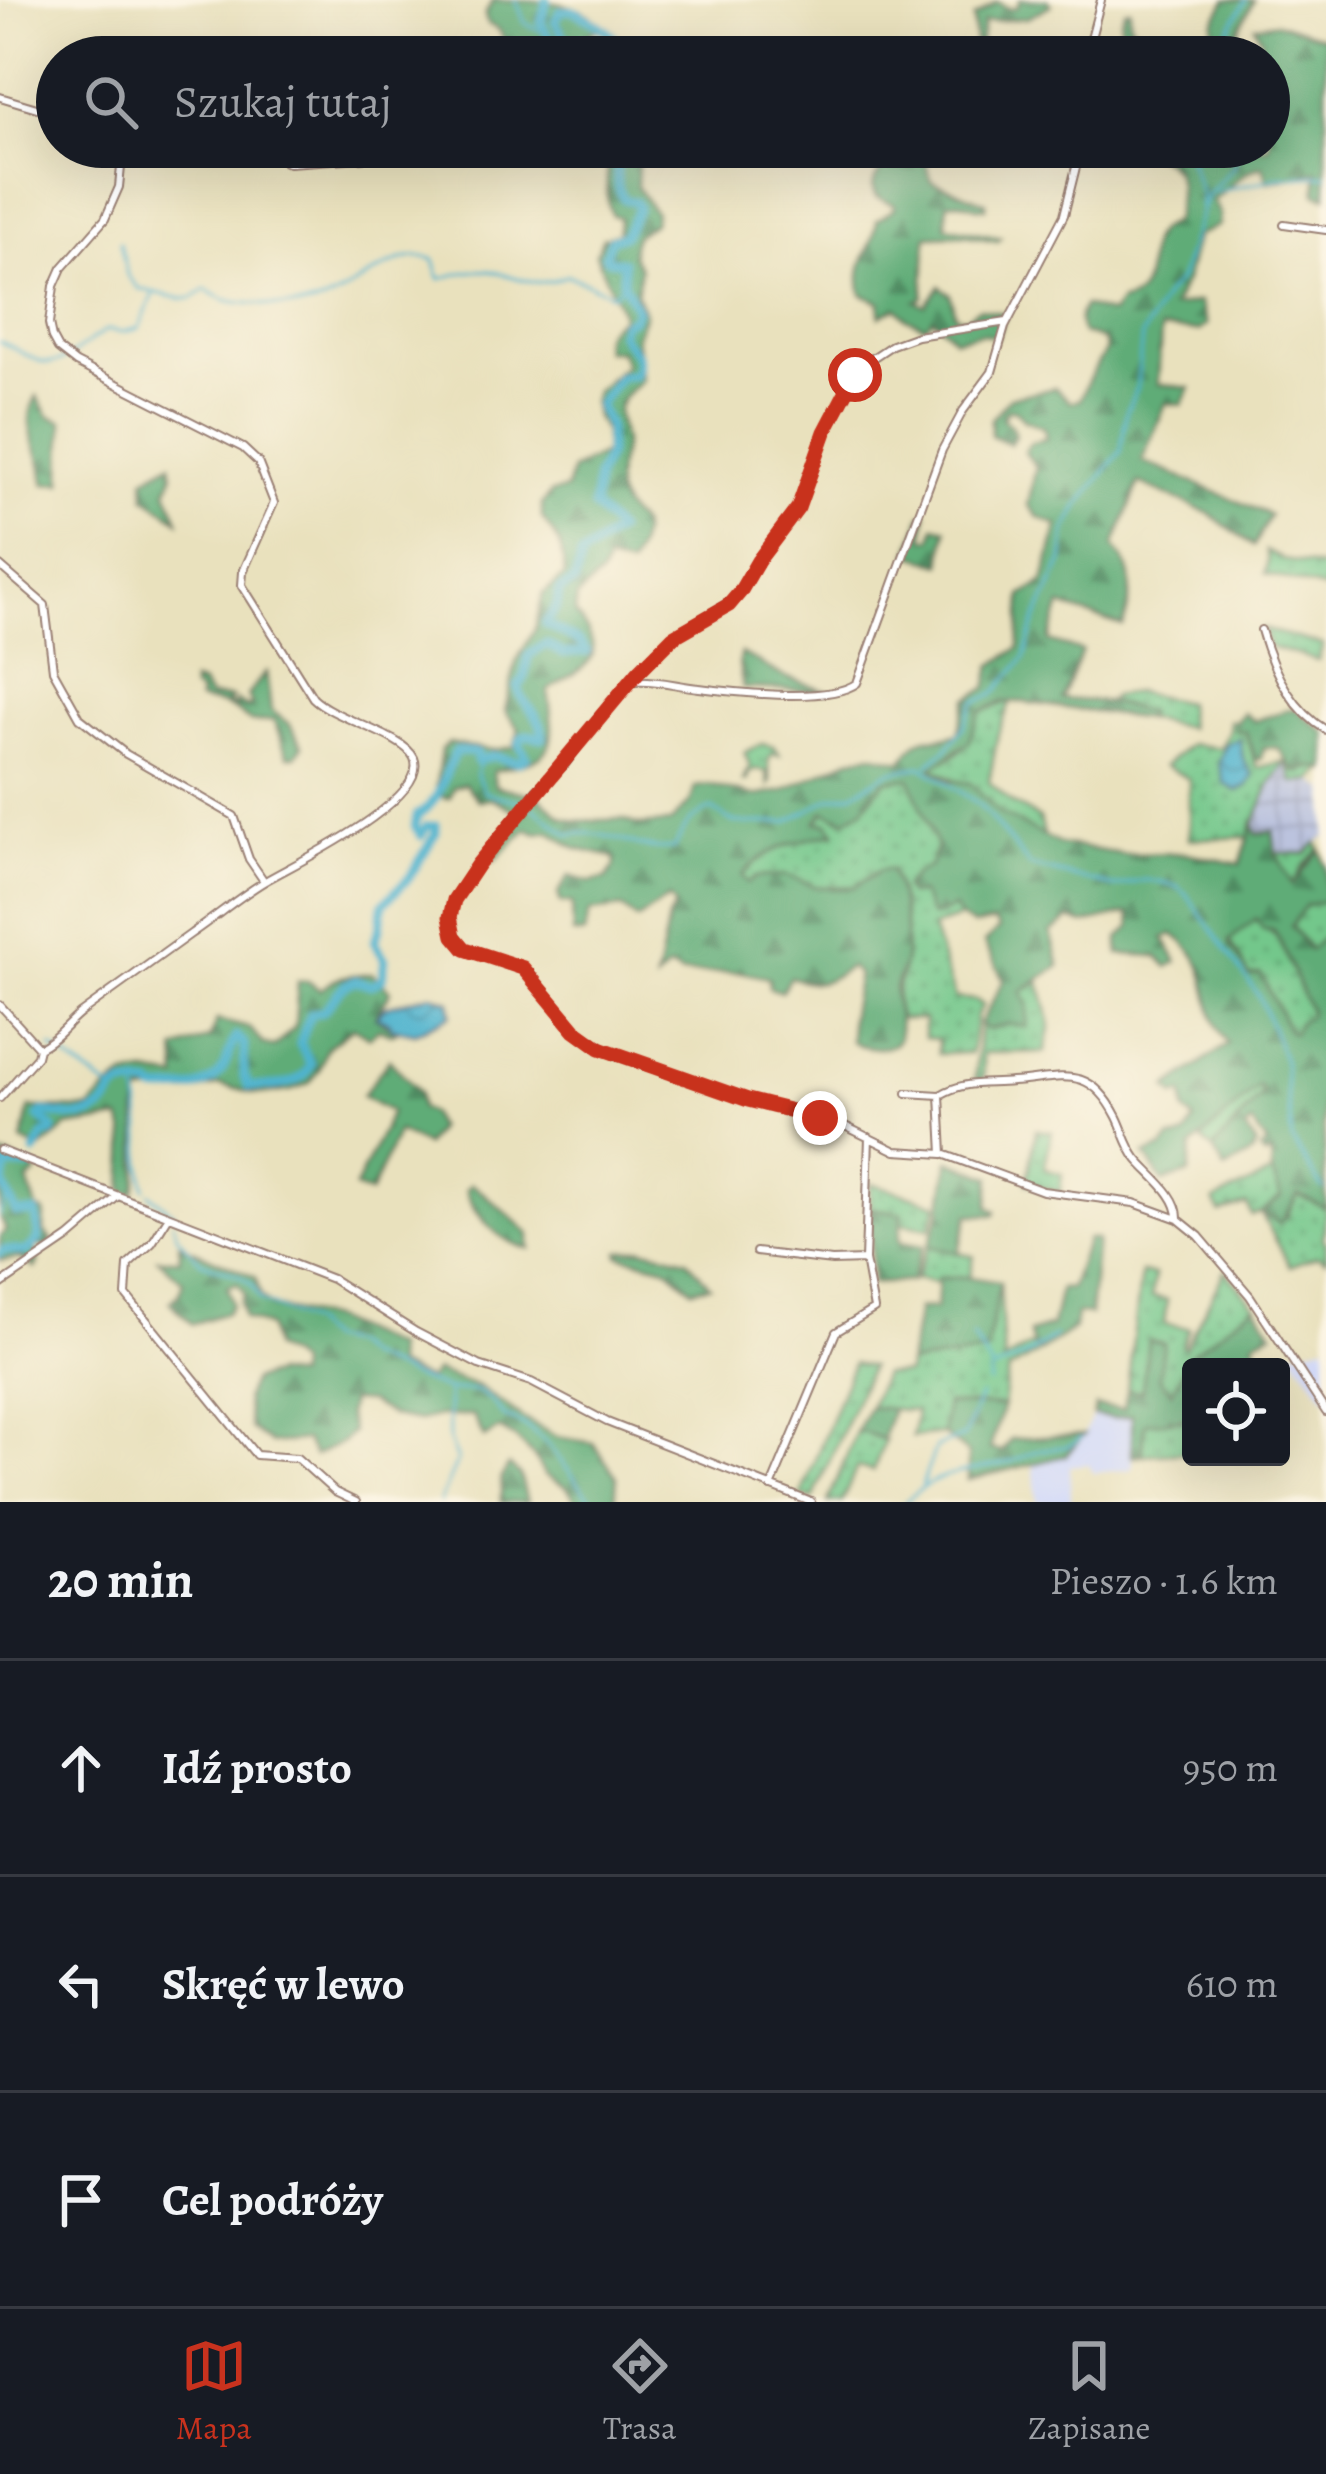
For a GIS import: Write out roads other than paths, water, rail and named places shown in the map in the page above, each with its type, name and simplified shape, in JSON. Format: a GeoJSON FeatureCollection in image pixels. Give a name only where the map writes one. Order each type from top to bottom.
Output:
{"type":"FeatureCollection","features":[{"type":"Feature","properties":{"kind":"street"},"geometry":{"type":"LineString","coordinates":[[1092,36],[1101,0]]}},
{"type":"Feature","properties":{"kind":"street"},"geometry":{"type":"LineString","coordinates":[[0,97],[36,108]]}},
{"type":"Feature","properties":{"kind":"street"},"geometry":{"type":"LineString","coordinates":[[0,1098],[39,1048],[264,881],[308,859],[401,796],[413,778],[415,763],[404,747],[320,704],[246,596],[243,572],[274,503],[258,461],[231,441],[66,357],[52,338],[54,286],[62,268],[106,220],[121,168]]}},
{"type":"Feature","properties":{"kind":"street"},"geometry":{"type":"LineString","coordinates":[[631,682],[656,680],[700,688],[797,693],[835,692],[856,683],[942,450],[963,410],[992,372],[1007,322],[1064,215],[1076,168]]}},
{"type":"Feature","properties":{"kind":"street"},"geometry":{"type":"LineString","coordinates":[[1284,224],[1326,230]]}},
{"type":"Feature","properties":{"kind":"street"},"geometry":{"type":"LineString","coordinates":[[1007,322],[917,336],[865,363],[825,432],[798,508],[740,592],[729,605],[673,637],[478,864],[452,905],[454,936],[465,949],[529,972],[568,1023],[600,1048],[748,1100],[843,1125],[896,1151],[943,1154],[1043,1191],[1135,1204],[1178,1219],[1199,1236],[1259,1307],[1326,1412]]}},
{"type":"Feature","properties":{"kind":"street"},"geometry":{"type":"LineString","coordinates":[[0,566],[45,605],[53,670],[80,718],[126,754],[233,816],[249,860],[264,881]]}},
{"type":"Feature","properties":{"kind":"street"},"geometry":{"type":"LineString","coordinates":[[1261,630],[1294,704],[1326,730]]}},
{"type":"Feature","properties":{"kind":"street"},"geometry":{"type":"LineString","coordinates":[[0,1005],[39,1048]]}},
{"type":"Feature","properties":{"kind":"street"},"geometry":{"type":"LineString","coordinates":[[908,1093],[940,1095],[972,1080],[1012,1082],[1055,1075],[1082,1080],[1110,1104],[1129,1148],[1173,1201],[1178,1219]]}},
{"type":"Feature","properties":{"kind":"street"},"geometry":{"type":"LineString","coordinates":[[940,1095],[943,1154]]}},
{"type":"Feature","properties":{"kind":"street"},"geometry":{"type":"LineString","coordinates":[[770,1489],[836,1332],[874,1309],[865,1260],[869,1137]]}},
{"type":"Feature","properties":{"kind":"street"},"geometry":{"type":"LineString","coordinates":[[0,1150],[332,1279],[479,1365],[531,1382],[602,1420],[811,1502]]}},
{"type":"Feature","properties":{"kind":"street"},"geometry":{"type":"LineString","coordinates":[[0,1286],[69,1238],[118,1196]]}},
{"type":"Feature","properties":{"kind":"street"},"geometry":{"type":"LineString","coordinates":[[169,1216],[152,1243],[128,1265],[126,1295],[256,1455],[297,1458],[335,1492],[356,1502]]}},
{"type":"Feature","properties":{"kind":"street"},"geometry":{"type":"LineString","coordinates":[[756,1252],[865,1260]]}},
{"type":"Feature","properties":{"kind":"water"},"geometry":{"type":"Polygon","coordinates":[[[1240,739],[1243,759],[1253,776],[1247,787],[1237,791],[1224,783],[1219,763],[1226,744],[1240,739]]]}},
{"type":"Feature","properties":{"kind":"water"},"geometry":{"type":"Polygon","coordinates":[[[431,994],[450,1001],[451,1015],[415,1033],[392,1028],[376,1017],[386,1006],[431,994]]]}},
{"type":"Feature","properties":{"kind":"waterway"},"geometry":{"type":"LineString","coordinates":[[516,0],[525,23],[543,32]]}},
{"type":"Feature","properties":{"kind":"waterway"},"geometry":{"type":"LineString","coordinates":[[547,0],[541,22],[548,36]]}},
{"type":"Feature","properties":{"kind":"waterway"},"geometry":{"type":"LineString","coordinates":[[1226,36],[1246,0]]}},
{"type":"Feature","properties":{"kind":"waterway"},"geometry":{"type":"LineString","coordinates":[[564,36],[555,21],[560,11],[572,10],[613,36]]}},
{"type":"Feature","properties":{"kind":"waterway"},"geometry":{"type":"LineString","coordinates":[[35,1152],[53,1128],[39,1117],[43,1112],[74,1117],[93,1114],[124,1087],[175,1091],[204,1085],[219,1073],[236,1037],[244,1044],[244,1076],[249,1087],[285,1084],[301,1077],[311,1064],[300,1044],[310,1014],[323,1011],[341,989],[356,980],[371,985],[382,979],[385,959],[374,941],[383,904],[409,878],[436,833],[436,826],[427,826],[421,836],[415,826],[417,815],[437,795],[456,751],[477,753],[477,761],[493,756],[518,762],[527,757],[519,744],[521,738],[543,738],[518,687],[528,656],[546,644],[563,654],[587,652],[579,642],[545,624],[557,606],[559,591],[575,582],[581,557],[617,531],[593,507],[597,477],[608,454],[608,425],[598,405],[620,376],[635,375],[637,367],[637,356],[620,333],[637,310],[623,283],[623,262],[605,255],[611,239],[624,235],[638,208],[624,199],[618,168]]}},
{"type":"Feature","properties":{"kind":"waterway"},"geometry":{"type":"LineString","coordinates":[[1192,168],[1201,209]]}},
{"type":"Feature","properties":{"kind":"waterway"},"geometry":{"type":"LineString","coordinates":[[928,764],[947,749],[974,702],[993,695],[1025,658],[1035,622],[1063,561],[1066,531],[1080,504],[1121,451],[1126,413],[1137,386],[1142,336],[1180,279],[1209,193],[1232,168]]}},
{"type":"Feature","properties":{"kind":"waterway"},"geometry":{"type":"LineString","coordinates":[[1216,192],[1277,178],[1326,175]]}},
{"type":"Feature","properties":{"kind":"waterway"},"geometry":{"type":"LineString","coordinates":[[120,242],[127,275],[139,289],[183,299],[206,289],[236,302],[307,306],[335,297],[392,264],[421,257],[434,260],[440,279],[477,271],[537,282],[567,275],[613,294],[623,283]]}},
{"type":"Feature","properties":{"kind":"waterway"},"geometry":{"type":"LineString","coordinates":[[71,355],[106,330],[139,328],[154,294]]}},
{"type":"Feature","properties":{"kind":"waterway"},"geometry":{"type":"LineString","coordinates":[[0,342],[40,361],[65,359]]}},
{"type":"Feature","properties":{"kind":"waterway"},"geometry":{"type":"LineString","coordinates":[[481,761],[476,773],[485,793],[523,802]]}},
{"type":"Feature","properties":{"kind":"waterway"},"geometry":{"type":"LineString","coordinates":[[531,806],[570,835],[597,834],[649,848],[675,848],[689,824],[712,809],[730,821],[746,824],[788,822],[889,772],[921,766],[979,804],[1030,866],[1114,887],[1146,880],[1178,887],[1259,996],[1284,1060],[1292,1140],[1323,1189]]}},
{"type":"Feature","properties":{"kind":"waterway"},"geometry":{"type":"LineString","coordinates":[[52,1048],[113,1091]]}},
{"type":"Feature","properties":{"kind":"waterway"},"geometry":{"type":"LineString","coordinates":[[136,1085],[145,1188]]}},
{"type":"Feature","properties":{"kind":"waterway"},"geometry":{"type":"LineString","coordinates":[[0,1253],[26,1252],[39,1239],[36,1213],[16,1213],[3,1185],[7,1166],[30,1167]]}},
{"type":"Feature","properties":{"kind":"waterway"},"geometry":{"type":"LineString","coordinates":[[149,1193],[173,1213]]}},
{"type":"Feature","properties":{"kind":"waterway"},"geometry":{"type":"LineString","coordinates":[[0,1215],[7,1197]]}},
{"type":"Feature","properties":{"kind":"waterway"},"geometry":{"type":"LineString","coordinates":[[173,1222],[177,1236],[201,1262],[239,1276],[251,1284],[261,1301],[308,1322],[327,1340],[351,1345],[365,1357],[448,1390],[478,1391],[491,1400]]}},
{"type":"Feature","properties":{"kind":"waterway"},"geometry":{"type":"LineString","coordinates":[[994,1370],[1055,1336]]}},
{"type":"Feature","properties":{"kind":"waterway"},"geometry":{"type":"LineString","coordinates":[[972,1337],[991,1367],[989,1383]]}},
{"type":"Feature","properties":{"kind":"waterway"},"geometry":{"type":"LineString","coordinates":[[440,1502],[457,1461],[449,1441],[448,1390]]}},
{"type":"Feature","properties":{"kind":"waterway"},"geometry":{"type":"LineString","coordinates":[[922,1485],[936,1447],[964,1437],[980,1396]]}},
{"type":"Feature","properties":{"kind":"waterway"},"geometry":{"type":"LineString","coordinates":[[493,1402],[504,1417],[543,1441],[594,1502]]}},
{"type":"Feature","properties":{"kind":"waterway"},"geometry":{"type":"LineString","coordinates":[[905,1502],[941,1478],[1065,1447],[1081,1438]]}}]}
